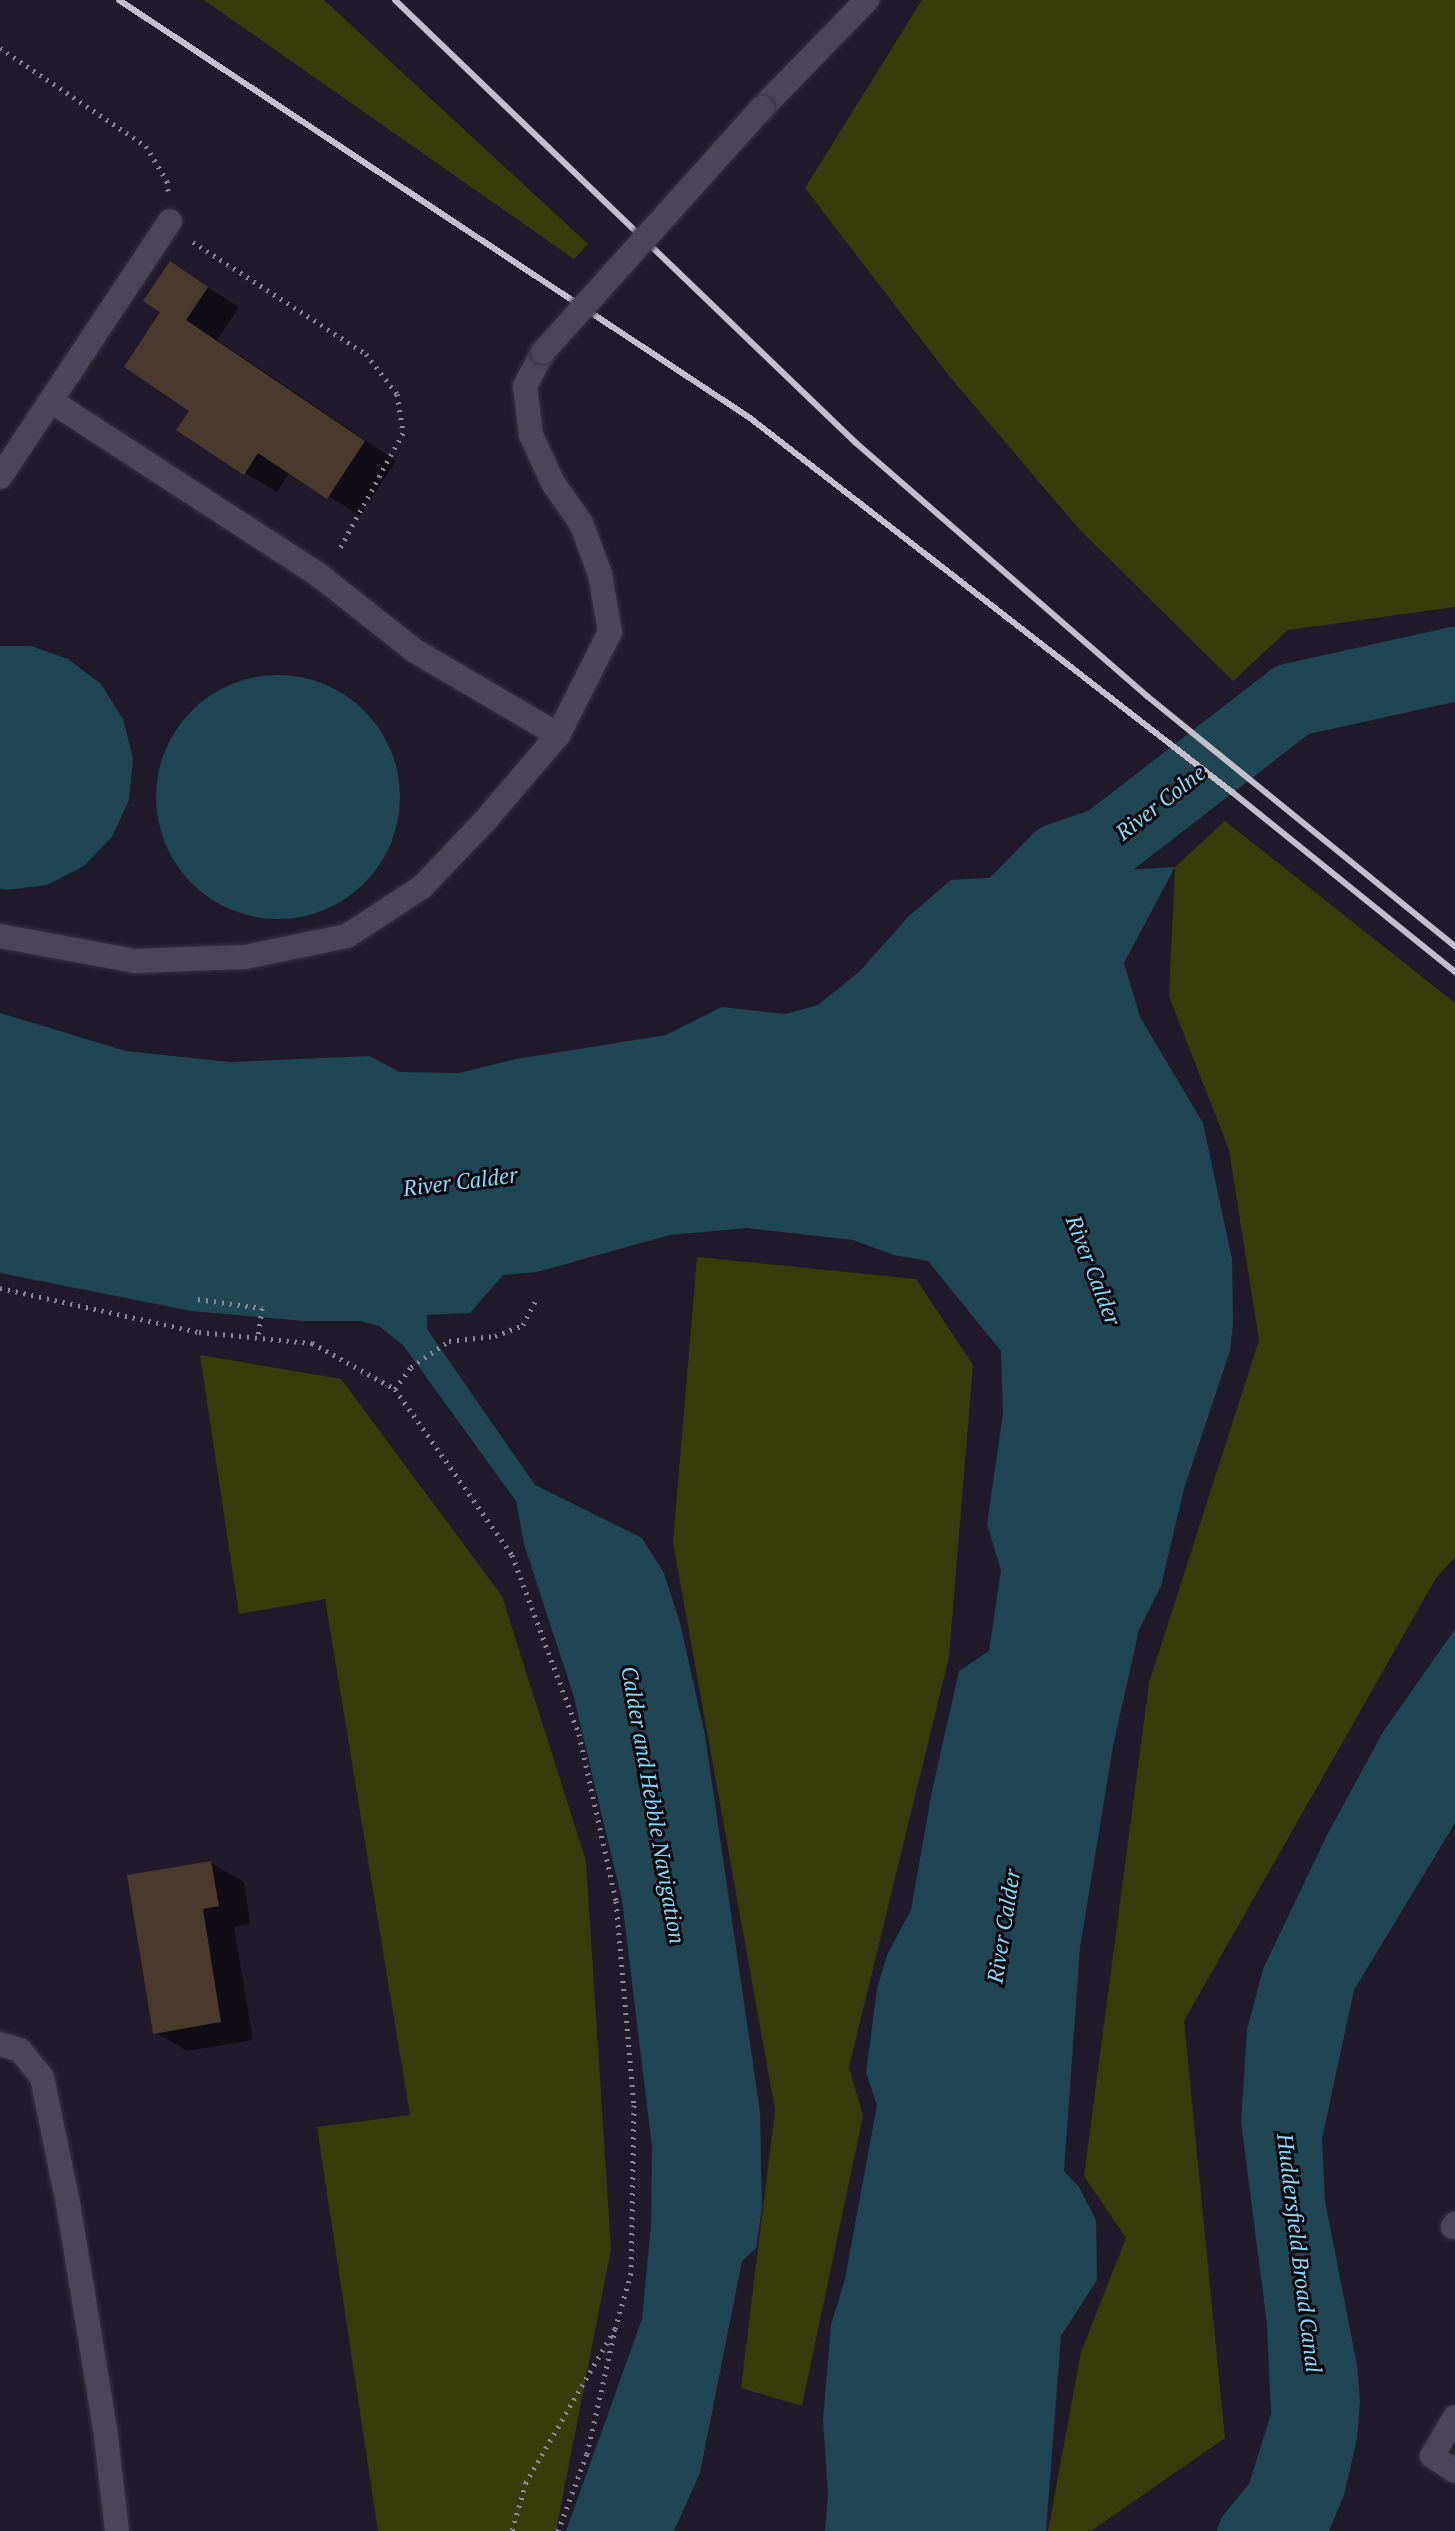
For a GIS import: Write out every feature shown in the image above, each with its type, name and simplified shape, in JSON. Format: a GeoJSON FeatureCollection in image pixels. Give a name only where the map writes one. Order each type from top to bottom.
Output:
{"type":"FeatureCollection","features":[{"type":"Feature","properties":{"kind":"lane"},"geometry":{"type":"LineString","coordinates":[[0,936],[135,961],[245,957],[347,936],[422,887],[558,735],[610,632],[600,574],[581,523],[553,483],[531,435],[525,386],[543,352],[762,108],[867,0]]}},
{"type":"Feature","properties":{"kind":"lane"},"geometry":{"type":"LineString","coordinates":[[0,477],[170,221]]}},
{"type":"Feature","properties":{"kind":"lane"},"geometry":{"type":"LineString","coordinates":[[51,401],[320,576],[415,651],[558,735]]}},
{"type":"Feature","properties":{"kind":"lane"},"geometry":{"type":"LineString","coordinates":[[0,2044],[20,2050],[42,2077],[69,2209],[117,2525]]}},
{"type":"Feature","properties":{"kind":"lane"},"geometry":{"type":"LineString","coordinates":[[1455,2417],[1432,2456],[1455,2471]]}},
{"type":"Feature","properties":{"kind":"path"},"geometry":{"type":"LineString","coordinates":[[0,48],[146,146],[167,181],[170,221],[200,249],[366,354],[397,394],[403,433],[341,546],[320,576]]}},
{"type":"Feature","properties":{"kind":"path"},"geometry":{"type":"LineString","coordinates":[[0,1288],[199,1332],[312,1343],[395,1389],[512,1555],[579,1734],[616,1901],[634,2105],[631,2273],[587,2454],[558,2531]]}},
{"type":"Feature","properties":{"kind":"path"},"geometry":{"type":"LineString","coordinates":[[198,1299],[262,1308],[258,1337]]}},
{"type":"Feature","properties":{"kind":"path"},"geometry":{"type":"LineString","coordinates":[[395,1389],[411,1367],[449,1341],[495,1336],[523,1325],[536,1299]]}},
{"type":"Feature","properties":{"kind":"path"},"geometry":{"type":"LineString","coordinates":[[512,2531],[526,2482],[615,2329]]}},
{"type":"Feature","properties":{"kind":"green space"},"geometry":{"type":"Polygon","coordinates":[[[204,0],[324,0],[588,244],[574,259],[204,0]]]}},
{"type":"Feature","properties":{"kind":"green space"},"geometry":{"type":"Polygon","coordinates":[[[922,0],[1455,0],[1455,607],[1288,630],[1233,681],[1079,529],[950,377],[805,188],[922,0]]]}},
{"type":"Feature","properties":{"kind":"green space"},"geometry":{"type":"Polygon","coordinates":[[[1225,821],[1455,1003],[1455,1557],[1436,1578],[1184,2021],[1225,2438],[1091,2531],[1048,2531],[1081,2352],[1126,2238],[1084,2176],[1149,1683],[1259,1340],[1229,1150],[1169,996],[1175,867],[1225,821]]]}},
{"type":"Feature","properties":{"kind":"green space"},"geometry":{"type":"Polygon","coordinates":[[[697,1257],[916,1279],[973,1365],[949,1657],[849,2067],[863,2116],[802,2406],[741,2388],[775,2110],[673,1542],[697,1257]]]}},
{"type":"Feature","properties":{"kind":"green space"},"geometry":{"type":"Polygon","coordinates":[[[200,1355],[341,1379],[502,1596],[586,1861],[611,2249],[556,2531],[378,2531],[317,2127],[410,2115],[325,1599],[239,1614],[200,1355]]]}},
{"type":"Feature","properties":{"kind":"water"},"geometry":{"type":"Polygon","coordinates":[[[0,646],[31,646],[68,659],[101,684],[123,719],[133,759],[129,800],[112,837],[84,866],[47,885],[6,890],[0,889],[0,646]]]}},
{"type":"Feature","properties":{"kind":"water"},"geometry":{"type":"Polygon","coordinates":[[[278,675],[325,685],[346,696],[364,711],[379,729],[390,750],[400,797],[390,844],[379,865],[364,883],[346,898],[325,909],[278,919],[231,909],[210,898],[192,883],[177,865],[166,844],[156,797],[166,750],[177,729],[192,711],[210,696],[231,685],[278,675]]]}},
{"type":"Feature","properties":{"kind":"water"},"geometry":{"type":"Polygon","coordinates":[[[1175,867],[1124,963],[1140,1017],[1203,1123],[1232,1259],[1233,1323],[1230,1351],[1184,1489],[1161,1586],[1139,1630],[1113,1746],[1080,1948],[1064,2171],[1079,2187],[1096,2220],[1097,2280],[1061,2336],[1046,2531],[825,2531],[828,2494],[823,2420],[831,2325],[845,2279],[877,2105],[866,2073],[877,1989],[887,1955],[911,1910],[932,1791],[959,1671],[989,1651],[1001,1570],[987,1524],[1003,1414],[1001,1351],[928,1261],[894,1255],[853,1240],[747,1228],[670,1235],[537,1272],[503,1275],[470,1313],[427,1315],[427,1329],[535,1485],[642,1538],[664,1573],[680,1623],[705,1735],[760,2112],[762,2207],[756,2248],[742,2261],[700,2473],[674,2531],[566,2531],[642,2319],[651,2225],[652,2147],[622,1900],[573,1694],[524,1544],[516,1501],[403,1345],[379,1326],[360,1321],[304,1321],[191,1311],[0,1273],[0,1013],[126,1051],[230,1062],[369,1056],[400,1072],[459,1073],[516,1059],[666,1035],[722,1007],[785,1014],[818,1005],[859,972],[909,916],[951,880],[1175,867]]]}},
{"type":"Feature","properties":{"kind":"water","name":"Huddersfield Broad Canal"},"geometry":{"type":"Polygon","coordinates":[[[1455,1629],[1455,1823],[1354,1990],[1322,2139],[1325,2201],[1357,2365],[1360,2401],[1357,2439],[1344,2495],[1329,2531],[1217,2531],[1221,2518],[1249,2484],[1271,2414],[1267,2324],[1241,2122],[1247,2030],[1263,1969],[1327,1835],[1383,1732],[1455,1629]]]}},
{"type":"Feature","properties":{"kind":"building"},"geometry":{"type":"Polygon","coordinates":[[[170,261],[208,287],[186,320],[365,441],[327,499],[258,453],[244,475],[176,430],[189,411],[124,367],[160,312],[143,301],[170,261]]]}},
{"type":"Feature","properties":{"kind":"building"},"geometry":{"type":"Polygon","coordinates":[[[211,1861],[219,1906],[203,1909],[221,2022],[153,2034],[127,1875],[211,1861]]]}},
{"type":"Feature","properties":{"kind":"waterway","name":"River Colne"},"geometry":{"type":"LineString","coordinates":[[973,948],[1059,860],[1106,844],[1292,700],[1455,664]]}},
{"type":"Feature","properties":{"kind":"railway"},"geometry":{"type":"LineString","coordinates":[[119,0],[750,418],[1232,792],[1455,972]]}},
{"type":"Feature","properties":{"kind":"railway"},"geometry":{"type":"LineString","coordinates":[[395,0],[856,443],[1147,696],[1455,946]]}},
{"type":"Feature","properties":{"kind":"water label","name":"River Calder"},"geometry":{"type":"Point","coordinates":[460,1181]}},
{"type":"Feature","properties":{"kind":"water label","name":"River Calder"},"geometry":{"type":"Point","coordinates":[1094,1270]}},
{"type":"Feature","properties":{"kind":"water label","name":"Calder and Hebble Navigation"},"geometry":{"type":"Point","coordinates":[654,1805]}},
{"type":"Feature","properties":{"kind":"water label","name":"River Calder"},"geometry":{"type":"Point","coordinates":[1003,1926]}}]}
